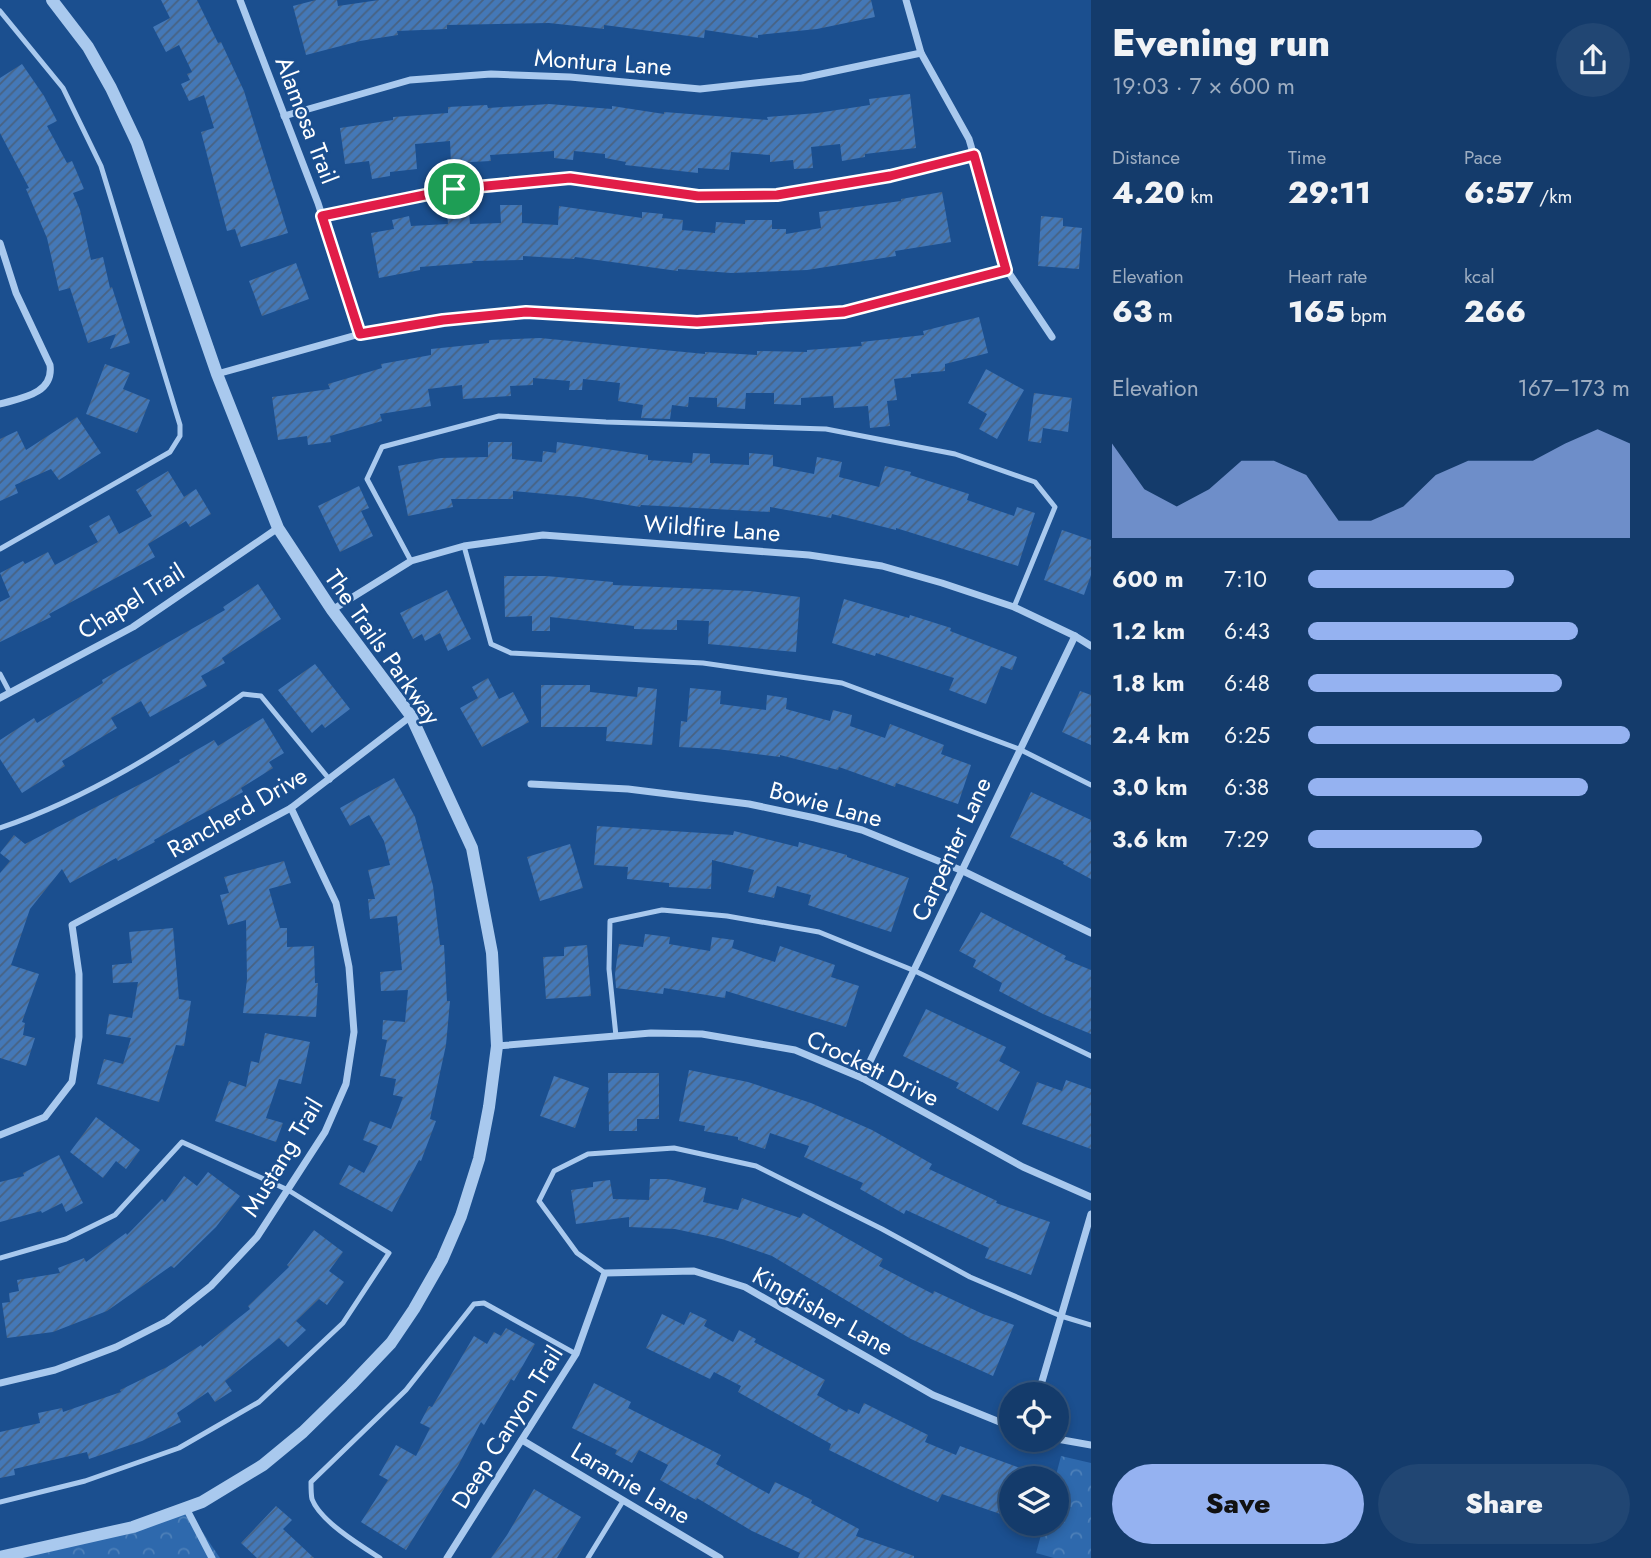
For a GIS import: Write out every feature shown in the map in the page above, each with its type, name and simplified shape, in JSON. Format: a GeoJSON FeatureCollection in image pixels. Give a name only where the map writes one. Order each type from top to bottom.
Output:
{"type":"FeatureCollection","features":[{"type":"Feature","properties":{"kind":"street","name":"The Trails Parkway"},"geometry":{"type":"LineString","coordinates":[[0,1557],[133,1527],[202,1502],[263,1465],[303,1432],[391,1343],[442,1260],[461,1216],[479,1159],[497,1046],[492,953],[472,848],[411,716],[332,610],[278,528],[217,374],[137,143],[88,47],[52,0]]}},
{"type":"Feature","properties":{"kind":"street","name":"Alamosa Trail"},"geometry":{"type":"LineString","coordinates":[[240,0],[322,216],[360,334]]}},
{"type":"Feature","properties":{"kind":"street"},"geometry":{"type":"LineString","coordinates":[[906,0],[921,53],[970,139],[1006,270],[1052,337]]}},
{"type":"Feature","properties":{"kind":"street","name":"Montura Lane"},"geometry":{"type":"LineString","coordinates":[[284,116],[410,80],[491,74],[570,77],[701,89],[802,78],[921,53]]}},
{"type":"Feature","properties":{"kind":"street"},"geometry":{"type":"LineString","coordinates":[[0,243],[16,293],[50,365],[51,374],[47,384],[37,393],[0,404]]}},
{"type":"Feature","properties":{"kind":"street"},"geometry":{"type":"LineString","coordinates":[[217,374],[360,334],[443,320],[526,312],[697,322],[844,312],[1006,270]]}},
{"type":"Feature","properties":{"kind":"street","name":"Chapel Trail"},"geometry":{"type":"LineString","coordinates":[[0,698],[133,626],[278,528]]}},
{"type":"Feature","properties":{"kind":"street","name":"Wildfire Lane"},"geometry":{"type":"LineString","coordinates":[[332,610],[411,561],[464,546],[543,535],[809,555],[882,566],[1014,607],[1091,646]]}},
{"type":"Feature","properties":{"kind":"street","name":"Carpenter Lane"},"geometry":{"type":"LineString","coordinates":[[862,1078],[1075,636]]}},
{"type":"Feature","properties":{"kind":"street","name":"Rancherd Drive"},"geometry":{"type":"LineString","coordinates":[[0,1135],[45,1116],[72,1082],[79,1037],[79,974],[72,925],[291,808],[411,716]]}},
{"type":"Feature","properties":{"kind":"street","name":"Bowie Lane"},"geometry":{"type":"LineString","coordinates":[[531,784],[628,789],[749,804],[862,830],[963,871],[1091,933]]}},
{"type":"Feature","properties":{"kind":"street","name":"Mustang Trail"},"geometry":{"type":"LineString","coordinates":[[0,1383],[67,1366],[116,1347],[167,1321],[211,1286],[257,1237],[325,1132],[346,1084],[354,1032],[349,967],[337,903],[291,808]]}},
{"type":"Feature","properties":{"kind":"street","name":"Crockett Drive"},"geometry":{"type":"LineString","coordinates":[[497,1046],[651,1033],[702,1034],[795,1050],[862,1078],[1023,1167],[1091,1197]]}},
{"type":"Feature","properties":{"kind":"street"},"geometry":{"type":"LineString","coordinates":[[1042,1382],[1091,1214]]}},
{"type":"Feature","properties":{"kind":"street","name":"Kingfisher Lane"},"geometry":{"type":"LineString","coordinates":[[605,1273],[694,1270],[745,1287],[933,1395],[999,1422]]}},
{"type":"Feature","properties":{"kind":"street","name":"Deep Canyon Trail"},"geometry":{"type":"LineString","coordinates":[[447,1558],[576,1354],[605,1273]]}},
{"type":"Feature","properties":{"kind":"street","name":"Laramie Lane"},"geometry":{"type":"LineString","coordinates":[[522,1440],[720,1558]]}},
{"type":"Feature","properties":{"kind":"street"},"geometry":{"type":"LineString","coordinates":[[1069,1441],[1091,1445]]}},
{"type":"Feature","properties":{"kind":"street"},"geometry":{"type":"LineString","coordinates":[[186,1508],[212,1558]]}},
{"type":"Feature","properties":{"kind":"lane"},"geometry":{"type":"LineString","coordinates":[[0,11],[63,88],[102,166],[180,425],[180,436],[170,452],[0,549]]}},
{"type":"Feature","properties":{"kind":"lane"},"geometry":{"type":"LineString","coordinates":[[322,216],[454,189],[570,178],[698,196],[777,195],[890,176],[974,155]]}},
{"type":"Feature","properties":{"kind":"lane"},"geometry":{"type":"LineString","coordinates":[[0,274],[9,271]]}},
{"type":"Feature","properties":{"kind":"lane"},"geometry":{"type":"LineString","coordinates":[[411,561],[368,479],[382,447],[499,416],[826,429],[955,454],[1035,482],[1055,507],[1014,607]]}},
{"type":"Feature","properties":{"kind":"lane"},"geometry":{"type":"LineString","coordinates":[[464,546],[491,644],[511,653],[703,663],[842,683],[1019,749],[1091,785]]}},
{"type":"Feature","properties":{"kind":"lane"},"geometry":{"type":"LineString","coordinates":[[0,674],[10,694]]}},
{"type":"Feature","properties":{"kind":"lane"},"geometry":{"type":"LineString","coordinates":[[0,828],[68,802],[180,739],[243,694],[261,696],[330,779]]}},
{"type":"Feature","properties":{"kind":"lane"},"geometry":{"type":"LineString","coordinates":[[616,1036],[609,969],[610,921],[662,910],[727,916],[820,932],[915,971],[1091,1056]]}},
{"type":"Feature","properties":{"kind":"lane"},"geometry":{"type":"LineString","coordinates":[[0,1258],[66,1239],[115,1215],[181,1142],[288,1190],[389,1253],[343,1323],[259,1402],[179,1448],[85,1481],[0,1502]]}},
{"type":"Feature","properties":{"kind":"lane"},"geometry":{"type":"LineString","coordinates":[[605,1273],[577,1253],[539,1202],[554,1171],[588,1154],[674,1148],[756,1166],[970,1277],[1061,1316],[1091,1325]]}},
{"type":"Feature","properties":{"kind":"lane"},"geometry":{"type":"LineString","coordinates":[[380,1558],[329,1521],[312,1500],[311,1482],[406,1390],[474,1304],[484,1303],[576,1354]]}},
{"type":"Feature","properties":{"kind":"lane"},"geometry":{"type":"LineString","coordinates":[[588,1558],[623,1501]]}},
{"type":"Feature","properties":{"kind":"green space"},"geometry":{"type":"Polygon","coordinates":[[[1061,1456],[1091,1463],[1091,1558],[1054,1558],[1036,1553],[1041,1536],[1069,1536],[1069,1466],[1058,1466],[1061,1456]]]}},
{"type":"Feature","properties":{"kind":"green space"},"geometry":{"type":"Polygon","coordinates":[[[186,1508],[220,1558],[0,1558],[186,1508]]]}},
{"type":"Feature","properties":{"kind":"building"},"geometry":{"type":"Polygon","coordinates":[[[161,0],[197,0],[218,43],[221,42],[244,91],[288,233],[241,247],[235,229],[227,231],[201,132],[214,128],[204,95],[189,101],[181,84],[190,80],[187,74],[192,72],[179,45],[166,52],[153,27],[170,18],[161,0]]]}},
{"type":"Feature","properties":{"kind":"building"},"geometry":{"type":"Polygon","coordinates":[[[316,0],[337,0],[338,6],[379,0],[871,0],[875,17],[817,29],[758,35],[758,38],[705,30],[704,38],[604,25],[604,29],[549,23],[447,25],[447,29],[397,31],[398,35],[360,41],[306,55],[293,6],[316,0]]]}},
{"type":"Feature","properties":{"kind":"building"},"geometry":{"type":"Polygon","coordinates":[[[22,64],[57,121],[47,126],[67,163],[72,161],[84,189],[73,193],[80,210],[91,260],[103,257],[110,288],[112,287],[130,343],[110,349],[116,334],[88,343],[70,288],[59,291],[47,238],[26,189],[29,188],[0,133],[0,78],[22,64]]]}},
{"type":"Feature","properties":{"kind":"building"},"geometry":{"type":"Polygon","coordinates":[[[910,94],[916,148],[865,154],[865,157],[842,161],[840,144],[811,147],[813,168],[794,169],[793,160],[770,162],[770,155],[731,152],[729,170],[698,168],[698,173],[625,165],[626,162],[605,158],[605,154],[574,151],[573,160],[554,158],[554,151],[490,155],[491,161],[451,163],[450,141],[415,144],[417,169],[390,172],[390,176],[372,179],[369,161],[345,164],[340,128],[393,120],[393,117],[448,113],[448,107],[487,105],[488,108],[549,104],[612,109],[612,106],[664,114],[768,120],[767,117],[870,105],[869,99],[910,94]]]}},
{"type":"Feature","properties":{"kind":"building"},"geometry":{"type":"Polygon","coordinates":[[[942,192],[951,242],[895,251],[896,256],[807,270],[731,273],[678,271],[575,257],[523,256],[523,260],[472,261],[473,263],[420,267],[420,270],[379,278],[371,233],[394,229],[392,220],[409,216],[411,226],[448,224],[447,212],[469,211],[470,224],[501,223],[500,205],[522,205],[522,223],[558,225],[559,206],[642,218],[642,212],[663,214],[662,218],[683,220],[682,230],[715,233],[716,222],[745,224],[745,220],[772,220],[772,229],[786,229],[786,234],[821,228],[819,212],[901,201],[942,192]]]}},
{"type":"Feature","properties":{"kind":"building"},"geometry":{"type":"Polygon","coordinates":[[[1041,216],[1063,218],[1063,226],[1082,228],[1079,269],[1038,266],[1041,216]]]}},
{"type":"Feature","properties":{"kind":"building"},"geometry":{"type":"Polygon","coordinates":[[[296,263],[309,299],[262,316],[249,281],[296,263]]]}},
{"type":"Feature","properties":{"kind":"building"},"geometry":{"type":"Polygon","coordinates":[[[979,317],[988,353],[945,364],[945,371],[911,374],[911,377],[894,379],[897,400],[887,401],[890,426],[870,428],[868,406],[834,408],[833,396],[801,398],[801,405],[774,404],[774,393],[746,393],[745,409],[717,407],[717,398],[689,397],[688,407],[672,405],[670,419],[641,418],[643,405],[618,401],[620,383],[583,379],[582,390],[569,390],[570,381],[533,378],[533,385],[510,386],[511,396],[463,399],[462,385],[428,389],[431,406],[380,414],[382,421],[330,436],[331,442],[308,445],[307,436],[278,440],[272,397],[330,389],[328,384],[382,368],[381,364],[431,355],[431,349],[489,343],[489,340],[540,338],[705,354],[757,355],[757,351],[807,352],[862,346],[861,342],[924,335],[923,331],[979,317]]]}},
{"type":"Feature","properties":{"kind":"building"},"geometry":{"type":"Polygon","coordinates":[[[105,364],[130,373],[123,389],[150,400],[137,433],[86,414],[105,364]]]}},
{"type":"Feature","properties":{"kind":"building"},"geometry":{"type":"Polygon","coordinates":[[[986,369],[1024,390],[997,439],[979,429],[987,414],[968,403],[986,369]]]}},
{"type":"Feature","properties":{"kind":"building"},"geometry":{"type":"Polygon","coordinates":[[[1034,393],[1072,398],[1068,432],[1043,428],[1041,443],[1028,441],[1034,393]]]}},
{"type":"Feature","properties":{"kind":"building"},"geometry":{"type":"Polygon","coordinates":[[[77,417],[101,453],[59,480],[51,469],[15,485],[18,493],[0,501],[0,439],[17,431],[26,450],[77,417]]]}},
{"type":"Feature","properties":{"kind":"building"},"geometry":{"type":"Polygon","coordinates":[[[488,442],[512,442],[512,459],[542,462],[543,451],[556,453],[557,442],[648,455],[648,460],[692,463],[693,453],[710,454],[710,463],[749,465],[749,453],[773,455],[773,466],[814,474],[817,457],[842,462],[839,477],[879,487],[885,466],[911,472],[910,475],[969,494],[967,500],[1014,516],[1017,507],[1035,513],[1018,566],[896,528],[832,514],[831,518],[770,507],[770,512],[640,507],[580,497],[513,491],[513,499],[451,499],[453,507],[408,516],[398,466],[441,458],[488,457],[488,442]]]}},
{"type":"Feature","properties":{"kind":"building"},"geometry":{"type":"Polygon","coordinates":[[[168,471],[184,497],[196,489],[211,514],[190,527],[186,521],[148,544],[155,557],[49,614],[51,617],[0,642],[0,602],[10,597],[0,573],[48,552],[55,565],[98,542],[89,526],[109,515],[119,534],[152,516],[136,490],[168,471]]]}},
{"type":"Feature","properties":{"kind":"building"},"geometry":{"type":"Polygon","coordinates":[[[359,486],[369,508],[361,511],[373,536],[340,552],[318,506],[359,486]]]}},
{"type":"Feature","properties":{"kind":"building"},"geometry":{"type":"Polygon","coordinates":[[[1062,530],[1091,540],[1091,575],[1084,595],[1044,580],[1062,530]]]}},
{"type":"Feature","properties":{"kind":"building"},"geometry":{"type":"Polygon","coordinates":[[[504,576],[546,576],[613,582],[613,585],[750,591],[800,597],[796,652],[708,644],[709,621],[677,620],[677,630],[634,629],[634,626],[550,617],[550,631],[532,631],[532,616],[505,617],[504,576]]]}},
{"type":"Feature","properties":{"kind":"building"},"geometry":{"type":"Polygon","coordinates":[[[258,584],[281,619],[222,658],[225,663],[201,676],[207,686],[150,717],[141,701],[111,718],[117,728],[62,761],[65,766],[22,793],[0,759],[0,740],[34,718],[37,723],[103,683],[102,680],[225,610],[223,607],[258,584]]]}},
{"type":"Feature","properties":{"kind":"building"},"geometry":{"type":"Polygon","coordinates":[[[447,590],[471,639],[448,651],[440,633],[425,641],[422,634],[413,639],[400,613],[447,590]]]}},
{"type":"Feature","properties":{"kind":"building"},"geometry":{"type":"Polygon","coordinates":[[[844,599],[951,628],[950,631],[1017,657],[1012,670],[1001,666],[986,704],[949,690],[954,678],[876,653],[875,656],[832,643],[844,599]]]}},
{"type":"Feature","properties":{"kind":"building"},"geometry":{"type":"Polygon","coordinates":[[[315,664],[350,709],[325,728],[322,724],[312,733],[278,690],[315,664]]]}},
{"type":"Feature","properties":{"kind":"building"},"geometry":{"type":"Polygon","coordinates":[[[488,678],[499,699],[513,692],[529,722],[482,747],[460,708],[478,698],[472,687],[488,678]]]}},
{"type":"Feature","properties":{"kind":"building"},"geometry":{"type":"Polygon","coordinates":[[[541,685],[590,685],[590,692],[637,697],[638,687],[657,689],[652,745],[606,741],[607,727],[541,727],[541,685]]]}},
{"type":"Feature","properties":{"kind":"building"},"geometry":{"type":"Polygon","coordinates":[[[690,688],[721,691],[720,704],[766,710],[767,695],[787,698],[786,709],[830,721],[833,710],[852,715],[850,726],[885,738],[890,724],[944,745],[941,754],[971,765],[958,804],[896,783],[895,787],[839,767],[838,770],[780,755],[679,747],[681,721],[687,722],[690,688]]]}},
{"type":"Feature","properties":{"kind":"building"},"geometry":{"type":"Polygon","coordinates":[[[1080,691],[1091,695],[1091,745],[1062,732],[1080,691]]]}},
{"type":"Feature","properties":{"kind":"building"},"geometry":{"type":"Polygon","coordinates":[[[263,718],[284,753],[269,762],[273,768],[241,788],[243,792],[118,861],[116,858],[70,883],[62,869],[30,909],[11,965],[39,974],[22,1022],[25,1023],[23,1035],[35,1038],[26,1066],[0,1058],[0,873],[10,861],[0,853],[14,835],[25,844],[150,779],[214,740],[218,746],[263,718]]]}},
{"type":"Feature","properties":{"kind":"building"},"geometry":{"type":"Polygon","coordinates":[[[394,778],[415,817],[433,886],[440,945],[444,945],[447,1001],[450,1001],[446,1045],[430,1119],[436,1121],[421,1161],[419,1160],[392,1212],[339,1184],[349,1165],[364,1173],[378,1146],[363,1140],[370,1121],[391,1129],[403,1097],[393,1095],[396,1079],[380,1076],[387,1040],[382,1039],[383,1020],[405,1022],[408,990],[381,991],[380,972],[402,970],[397,916],[370,919],[368,899],[375,899],[368,870],[390,865],[384,841],[369,815],[350,826],[340,808],[394,778]]]}},
{"type":"Feature","properties":{"kind":"building"},"geometry":{"type":"Polygon","coordinates":[[[1031,792],[1091,820],[1091,879],[1063,864],[1064,862],[1010,837],[1031,792]]]}},
{"type":"Feature","properties":{"kind":"building"},"geometry":{"type":"Polygon","coordinates":[[[597,826],[733,835],[734,831],[798,847],[799,842],[847,855],[909,878],[891,932],[808,905],[811,895],[777,886],[774,898],[748,892],[754,870],[712,860],[711,889],[669,887],[669,883],[627,879],[628,867],[594,865],[597,826]]]}},
{"type":"Feature","properties":{"kind":"building"},"geometry":{"type":"Polygon","coordinates":[[[570,844],[583,888],[540,901],[527,857],[570,844]]]}},
{"type":"Feature","properties":{"kind":"building"},"geometry":{"type":"Polygon","coordinates":[[[284,861],[291,883],[269,889],[280,928],[287,928],[287,947],[314,946],[315,983],[318,983],[316,1017],[243,1013],[247,979],[246,920],[228,925],[220,895],[229,893],[224,877],[284,861]]]}},
{"type":"Feature","properties":{"kind":"building"},"geometry":{"type":"Polygon","coordinates":[[[981,912],[1066,956],[1064,959],[1091,970],[1091,1034],[1043,1014],[999,991],[1002,983],[973,967],[976,960],[959,951],[981,912]]]}},
{"type":"Feature","properties":{"kind":"building"},"geometry":{"type":"Polygon","coordinates":[[[173,928],[179,999],[191,1001],[184,1046],[176,1045],[159,1102],[97,1084],[104,1059],[123,1064],[131,1038],[106,1034],[109,1014],[132,1018],[138,982],[113,983],[112,965],[132,963],[129,932],[173,928]]]}},
{"type":"Feature","properties":{"kind":"building"},"geometry":{"type":"Polygon","coordinates":[[[645,934],[670,937],[669,944],[710,951],[712,937],[734,940],[732,948],[775,962],[780,946],[835,965],[831,977],[859,986],[846,1027],[726,991],[725,998],[664,988],[663,994],[616,988],[619,944],[643,947],[645,934]]]}},
{"type":"Feature","properties":{"kind":"building"},"geometry":{"type":"Polygon","coordinates":[[[587,945],[591,996],[546,999],[543,957],[564,956],[564,947],[587,945]]]}},
{"type":"Feature","properties":{"kind":"building"},"geometry":{"type":"Polygon","coordinates":[[[926,1009],[1006,1047],[999,1061],[1020,1072],[998,1111],[956,1088],[959,1083],[903,1056],[926,1009]]]}},
{"type":"Feature","properties":{"kind":"building"},"geometry":{"type":"Polygon","coordinates":[[[265,1033],[310,1042],[301,1084],[279,1079],[266,1118],[283,1123],[276,1142],[215,1121],[229,1081],[246,1087],[251,1061],[259,1063],[265,1033]]]}},
{"type":"Feature","properties":{"kind":"building"},"geometry":{"type":"Polygon","coordinates":[[[689,1070],[748,1082],[811,1103],[872,1130],[932,1164],[929,1169],[997,1201],[996,1203],[1050,1222],[1031,1275],[985,1258],[989,1248],[906,1210],[904,1214],[860,1189],[863,1183],[804,1157],[809,1146],[770,1133],[765,1149],[738,1140],[738,1137],[704,1131],[705,1126],[679,1121],[689,1070]]]}},
{"type":"Feature","properties":{"kind":"building"},"geometry":{"type":"Polygon","coordinates":[[[608,1073],[659,1073],[659,1119],[637,1119],[637,1131],[609,1131],[608,1073]]]}},
{"type":"Feature","properties":{"kind":"building"},"geometry":{"type":"Polygon","coordinates":[[[554,1076],[589,1088],[575,1128],[540,1116],[554,1076]]]}},
{"type":"Feature","properties":{"kind":"building"},"geometry":{"type":"Polygon","coordinates":[[[1066,1080],[1091,1089],[1091,1149],[1022,1124],[1037,1082],[1062,1091],[1066,1080]]]}},
{"type":"Feature","properties":{"kind":"building"},"geometry":{"type":"Polygon","coordinates":[[[96,1117],[140,1150],[126,1169],[116,1161],[103,1178],[70,1152],[96,1117]]]}},
{"type":"Feature","properties":{"kind":"building"},"geometry":{"type":"Polygon","coordinates":[[[59,1155],[83,1203],[66,1212],[62,1203],[42,1213],[41,1211],[0,1222],[0,1182],[24,1176],[23,1173],[59,1155]]]}},
{"type":"Feature","properties":{"kind":"building"},"geometry":{"type":"Polygon","coordinates":[[[208,1172],[240,1196],[216,1227],[174,1268],[171,1266],[107,1311],[53,1332],[7,1338],[2,1303],[10,1302],[9,1293],[19,1291],[17,1280],[60,1273],[58,1268],[84,1258],[86,1262],[126,1233],[127,1235],[162,1199],[165,1202],[184,1176],[197,1186],[208,1172]]]}},
{"type":"Feature","properties":{"kind":"building"},"geometry":{"type":"Polygon","coordinates":[[[650,1179],[668,1179],[706,1188],[703,1202],[738,1210],[742,1198],[800,1218],[803,1213],[883,1259],[879,1266],[933,1294],[934,1291],[1014,1325],[993,1376],[911,1339],[772,1256],[722,1239],[675,1229],[629,1227],[629,1217],[576,1224],[571,1190],[593,1187],[593,1182],[610,1180],[613,1199],[649,1200],[650,1179]]]}},
{"type":"Feature","properties":{"kind":"building"},"geometry":{"type":"Polygon","coordinates":[[[314,1230],[343,1252],[329,1271],[344,1282],[327,1305],[319,1299],[296,1321],[306,1330],[288,1347],[279,1338],[225,1381],[232,1391],[215,1402],[208,1392],[177,1413],[181,1422],[142,1441],[89,1459],[87,1452],[14,1469],[15,1475],[0,1478],[0,1432],[40,1423],[38,1413],[62,1408],[63,1412],[121,1392],[120,1390],[167,1367],[201,1345],[202,1347],[250,1309],[248,1306],[289,1267],[287,1265],[314,1230]]]}},
{"type":"Feature","properties":{"kind":"building"},"geometry":{"type":"Polygon","coordinates":[[[690,1312],[707,1320],[704,1326],[733,1342],[739,1330],[756,1339],[754,1342],[825,1380],[817,1395],[847,1412],[848,1409],[859,1414],[864,1403],[928,1435],[925,1442],[956,1455],[960,1446],[1015,1466],[999,1466],[999,1514],[942,1494],[938,1502],[904,1487],[829,1450],[831,1444],[738,1392],[741,1386],[714,1372],[710,1379],[646,1348],[662,1314],[684,1325],[690,1312]]]}},
{"type":"Feature","properties":{"kind":"building"},"geometry":{"type":"Polygon","coordinates":[[[506,1328],[535,1344],[484,1425],[481,1422],[458,1466],[406,1550],[361,1522],[388,1480],[379,1475],[396,1445],[416,1456],[430,1428],[420,1423],[474,1336],[487,1344],[494,1332],[501,1336],[506,1328]]]}},
{"type":"Feature","properties":{"kind":"building"},"geometry":{"type":"Polygon","coordinates":[[[594,1383],[631,1402],[628,1408],[721,1455],[716,1464],[769,1494],[775,1482],[812,1500],[811,1503],[859,1529],[856,1536],[914,1558],[798,1558],[800,1553],[752,1531],[697,1498],[696,1500],[660,1480],[668,1465],[639,1450],[632,1463],[615,1454],[617,1450],[572,1428],[594,1383]]]}},
{"type":"Feature","properties":{"kind":"building"},"geometry":{"type":"Polygon","coordinates":[[[534,1489],[581,1517],[557,1558],[491,1558],[507,1535],[534,1489]]]}},
{"type":"Feature","properties":{"kind":"building"},"geometry":{"type":"Polygon","coordinates":[[[276,1506],[292,1520],[283,1529],[314,1558],[257,1558],[241,1543],[276,1506]]]}},
{"type":"Feature","properties":{"kind":"route"},"geometry":{"type":"LineString","coordinates":[[974,155],[1006,270],[844,312],[697,322],[526,312],[443,320],[360,334],[322,216],[454,189],[570,178],[698,196],[777,195],[890,176],[974,155]]}}]}
